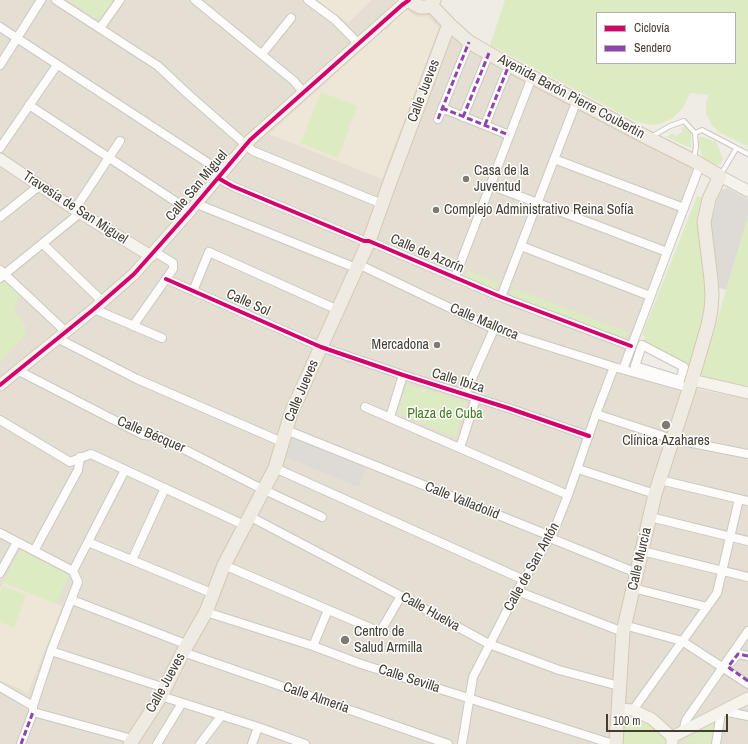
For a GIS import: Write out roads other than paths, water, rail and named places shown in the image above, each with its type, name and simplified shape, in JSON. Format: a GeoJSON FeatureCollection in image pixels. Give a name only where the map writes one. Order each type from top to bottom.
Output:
{"type":"FeatureCollection","features":[{"type":"Feature","properties":{"kind":"main road"},"geometry":{"type":"LineString","coordinates":[[410,0],[420,7],[426,7],[433,2]]}},
{"type":"Feature","properties":{"kind":"main road","name":"Avenida Barón Pierre Coubertin"},"geometry":{"type":"LineString","coordinates":[[433,2],[449,24],[469,42],[509,65],[720,176]]}},
{"type":"Feature","properties":{"kind":"main road","name":"Calle Jueves"},"geometry":{"type":"LineString","coordinates":[[131,742],[163,692],[206,612],[224,565],[275,468],[291,413],[369,241],[449,24]]}},
{"type":"Feature","properties":{"kind":"main road","name":"Calle Murcia"},"geometry":{"type":"LineString","coordinates":[[614,744],[618,710],[623,629],[656,494],[708,325],[711,310],[711,279],[704,222],[710,199],[720,176]]}},
{"type":"Feature","properties":{"kind":"street"},"geometry":{"type":"LineString","coordinates":[[0,65],[41,0]]}},
{"type":"Feature","properties":{"kind":"street"},"geometry":{"type":"LineString","coordinates":[[56,0],[158,66],[189,96],[253,150],[382,204]]}},
{"type":"Feature","properties":{"kind":"street"},"geometry":{"type":"LineString","coordinates":[[100,28],[120,0]]}},
{"type":"Feature","properties":{"kind":"street"},"geometry":{"type":"LineString","coordinates":[[195,0],[294,81],[303,92]]}},
{"type":"Feature","properties":{"kind":"street"},"geometry":{"type":"LineString","coordinates":[[308,0],[334,19],[358,44]]}},
{"type":"Feature","properties":{"kind":"street","name":"Calle San Miguel"},"geometry":{"type":"LineString","coordinates":[[0,384],[134,274],[153,254],[250,140],[402,5],[410,0]]}},
{"type":"Feature","properties":{"kind":"street"},"geometry":{"type":"LineString","coordinates":[[262,54],[291,18]]}},
{"type":"Feature","properties":{"kind":"street","name":"Calle de Azorín"},"geometry":{"type":"LineString","coordinates":[[0,27],[220,175],[232,186],[364,241],[369,241],[501,298],[631,346]]}},
{"type":"Feature","properties":{"kind":"street"},"geometry":{"type":"LineString","coordinates":[[438,119],[469,42]]}},
{"type":"Feature","properties":{"kind":"street"},"geometry":{"type":"LineString","coordinates":[[464,117],[489,53]]}},
{"type":"Feature","properties":{"kind":"street"},"geometry":{"type":"LineString","coordinates":[[0,148],[57,64]]}},
{"type":"Feature","properties":{"kind":"street"},"geometry":{"type":"LineString","coordinates":[[485,126],[509,65]]}},
{"type":"Feature","properties":{"kind":"street"},"geometry":{"type":"LineString","coordinates":[[455,277],[532,77]]}},
{"type":"Feature","properties":{"kind":"street"},"geometry":{"type":"LineString","coordinates":[[501,298],[576,100]]}},
{"type":"Feature","properties":{"kind":"street"},"geometry":{"type":"LineString","coordinates":[[29,105],[190,211]]}},
{"type":"Feature","properties":{"kind":"street"},"geometry":{"type":"LineString","coordinates":[[442,108],[509,135]]}},
{"type":"Feature","properties":{"kind":"street"},"geometry":{"type":"LineString","coordinates":[[2,274],[43,244],[78,211],[120,141]]}},
{"type":"Feature","properties":{"kind":"street","name":"Travesía de San Miguel"},"geometry":{"type":"LineString","coordinates":[[0,159],[78,211],[153,254]]}},
{"type":"Feature","properties":{"kind":"street"},"geometry":{"type":"LineString","coordinates":[[554,159],[684,208]]}},
{"type":"Feature","properties":{"kind":"street"},"geometry":{"type":"LineString","coordinates":[[623,369],[684,208],[697,163]]}},
{"type":"Feature","properties":{"kind":"street"},"geometry":{"type":"LineString","coordinates":[[720,176],[748,191]]}},
{"type":"Feature","properties":{"kind":"street"},"geometry":{"type":"LineString","coordinates":[[490,185],[667,252]]}},
{"type":"Feature","properties":{"kind":"street"},"geometry":{"type":"LineString","coordinates":[[0,217],[39,186]]}},
{"type":"Feature","properties":{"kind":"street","name":"Calle Mallorca"},"geometry":{"type":"LineString","coordinates":[[197,201],[202,206],[357,266],[494,329],[614,367],[690,384]]}},
{"type":"Feature","properties":{"kind":"street"},"geometry":{"type":"LineString","coordinates":[[43,244],[98,305],[133,326],[162,338]]}},
{"type":"Feature","properties":{"kind":"street"},"geometry":{"type":"LineString","coordinates":[[521,246],[650,296]]}},
{"type":"Feature","properties":{"kind":"street"},"geometry":{"type":"LineString","coordinates":[[193,291],[209,252],[338,310]]}},
{"type":"Feature","properties":{"kind":"street"},"geometry":{"type":"LineString","coordinates":[[133,326],[173,269],[173,263],[153,254]]}},
{"type":"Feature","properties":{"kind":"street","name":"Calle Valladolid"},"geometry":{"type":"LineString","coordinates":[[2,274],[61,335],[138,379],[284,436],[548,535],[550,538],[637,573]]}},
{"type":"Feature","properties":{"kind":"street","name":"Calle Sol"},"geometry":{"type":"LineString","coordinates":[[166,279],[321,347]]}},
{"type":"Feature","properties":{"kind":"street"},"geometry":{"type":"LineString","coordinates":[[465,394],[494,329]]}},
{"type":"Feature","properties":{"kind":"street"},"geometry":{"type":"LineString","coordinates":[[642,345],[684,367],[680,380],[635,366],[642,345]]}},
{"type":"Feature","properties":{"kind":"street","name":"Calle Ibiza"},"geometry":{"type":"LineString","coordinates":[[321,347],[589,436]]}},
{"type":"Feature","properties":{"kind":"street","name":"Calle de San Antón"},"geometry":{"type":"LineString","coordinates":[[462,744],[468,698],[473,677],[517,591],[550,538],[578,469],[596,414],[614,367]]}},
{"type":"Feature","properties":{"kind":"street","name":"Calle Bécquer"},"geometry":{"type":"LineString","coordinates":[[18,370],[143,435],[158,436],[322,517]]}},
{"type":"Feature","properties":{"kind":"street"},"geometry":{"type":"LineString","coordinates":[[390,417],[403,375]]}},
{"type":"Feature","properties":{"kind":"street"},"geometry":{"type":"LineString","coordinates":[[690,384],[748,392]]}},
{"type":"Feature","properties":{"kind":"street"},"geometry":{"type":"LineString","coordinates":[[460,448],[476,398]]}},
{"type":"Feature","properties":{"kind":"street"},"geometry":{"type":"LineString","coordinates":[[365,407],[568,495]]}},
{"type":"Feature","properties":{"kind":"street"},"geometry":{"type":"LineString","coordinates":[[596,414],[672,439],[748,454]]}},
{"type":"Feature","properties":{"kind":"street","name":"Calle Huelva"},"geometry":{"type":"LineString","coordinates":[[0,420],[70,462],[91,454],[165,488],[247,520],[402,596],[489,644],[559,670],[619,686]]}},
{"type":"Feature","properties":{"kind":"street"},"geometry":{"type":"LineString","coordinates":[[34,551],[78,470],[80,457]]}},
{"type":"Feature","properties":{"kind":"street"},"geometry":{"type":"LineString","coordinates":[[275,468],[524,580]]}},
{"type":"Feature","properties":{"kind":"street"},"geometry":{"type":"LineString","coordinates":[[578,469],[656,494]]}},
{"type":"Feature","properties":{"kind":"street"},"geometry":{"type":"LineString","coordinates":[[73,571],[125,470]]}},
{"type":"Feature","properties":{"kind":"street"},"geometry":{"type":"LineString","coordinates":[[660,480],[748,501]]}},
{"type":"Feature","properties":{"kind":"street"},"geometry":{"type":"LineString","coordinates":[[132,560],[165,488]]}},
{"type":"Feature","properties":{"kind":"street"},"geometry":{"type":"LineString","coordinates":[[633,710],[717,593],[739,499]]}},
{"type":"Feature","properties":{"kind":"street"},"geometry":{"type":"LineString","coordinates":[[650,517],[748,541]]}},
{"type":"Feature","properties":{"kind":"street"},"geometry":{"type":"LineString","coordinates":[[0,533],[73,571],[78,582],[51,651],[21,744]]}},
{"type":"Feature","properties":{"kind":"street"},"geometry":{"type":"LineString","coordinates":[[0,573],[16,542]]}},
{"type":"Feature","properties":{"kind":"street"},"geometry":{"type":"LineString","coordinates":[[88,542],[214,594]]}},
{"type":"Feature","properties":{"kind":"street"},"geometry":{"type":"LineString","coordinates":[[642,551],[748,577]]}},
{"type":"Feature","properties":{"kind":"street"},"geometry":{"type":"LineString","coordinates":[[224,565],[380,632],[402,596]]}},
{"type":"Feature","properties":{"kind":"street"},"geometry":{"type":"LineString","coordinates":[[633,588],[707,608]]}},
{"type":"Feature","properties":{"kind":"street"},"geometry":{"type":"LineString","coordinates":[[517,591],[623,629],[682,641],[748,684]]}},
{"type":"Feature","properties":{"kind":"street","name":"Calle Almería"},"geometry":{"type":"LineString","coordinates":[[72,600],[186,648],[448,744]]}},
{"type":"Feature","properties":{"kind":"street"},"geometry":{"type":"LineString","coordinates":[[313,646],[328,610]]}},
{"type":"Feature","properties":{"kind":"street","name":"Calle Sevilla"},"geometry":{"type":"LineString","coordinates":[[206,612],[313,646],[361,664],[614,744]]}},
{"type":"Feature","properties":{"kind":"street"},"geometry":{"type":"LineString","coordinates":[[683,732],[686,720],[748,631]]}},
{"type":"Feature","properties":{"kind":"street"},"geometry":{"type":"LineString","coordinates":[[734,650],[748,655]]}},
{"type":"Feature","properties":{"kind":"street"},"geometry":{"type":"LineString","coordinates":[[51,651],[163,692],[182,703],[258,727],[303,744]]}},
{"type":"Feature","properties":{"kind":"street"},"geometry":{"type":"LineString","coordinates":[[748,655],[738,654],[728,667],[748,681]]}},
{"type":"Feature","properties":{"kind":"street"},"geometry":{"type":"LineString","coordinates":[[0,687],[33,709],[131,742]]}},
{"type":"Feature","properties":{"kind":"street"},"geometry":{"type":"LineString","coordinates":[[618,710],[633,710],[652,719],[672,741],[683,732],[722,711],[745,700],[746,715],[722,711]]}},
{"type":"Feature","properties":{"kind":"street"},"geometry":{"type":"LineString","coordinates":[[157,744],[182,703]]}},
{"type":"Feature","properties":{"kind":"street"},"geometry":{"type":"LineString","coordinates":[[716,744],[722,711]]}},
{"type":"Feature","properties":{"kind":"street"},"geometry":{"type":"LineString","coordinates":[[200,744],[222,715]]}},
{"type":"Feature","properties":{"kind":"street"},"geometry":{"type":"LineString","coordinates":[[252,744],[258,727]]}},
{"type":"Feature","properties":{"kind":"lane"},"geometry":{"type":"LineString","coordinates":[[648,138],[670,126],[684,121],[694,133],[697,163]]}},
{"type":"Feature","properties":{"kind":"lane"},"geometry":{"type":"LineString","coordinates":[[694,133],[702,130],[748,154]]}},
{"type":"Feature","properties":{"kind":"lane"},"geometry":{"type":"LineString","coordinates":[[720,176],[736,149]]}},
{"type":"Feature","properties":{"kind":"place","name":"Casa de la Juventud"},"geometry":{"type":"Point","coordinates":[466,179]}},
{"type":"Feature","properties":{"kind":"place","name":"Complejo Administrativo Reina Sofía"},"geometry":{"type":"Point","coordinates":[436,210]}},
{"type":"Feature","properties":{"kind":"place","name":"Mercadona"},"geometry":{"type":"Point","coordinates":[437,345]}},
{"type":"Feature","properties":{"kind":"place","name":"Clínica Azahares"},"geometry":{"type":"Point","coordinates":[666,425]}},
{"type":"Feature","properties":{"kind":"place","name":"Centro de Salud Armilla"},"geometry":{"type":"Point","coordinates":[345,640]}},
{"type":"Feature","properties":{"kind":"park label","name":"Plaza de Cuba"},"geometry":{"type":"Point","coordinates":[445,414]}}]}
